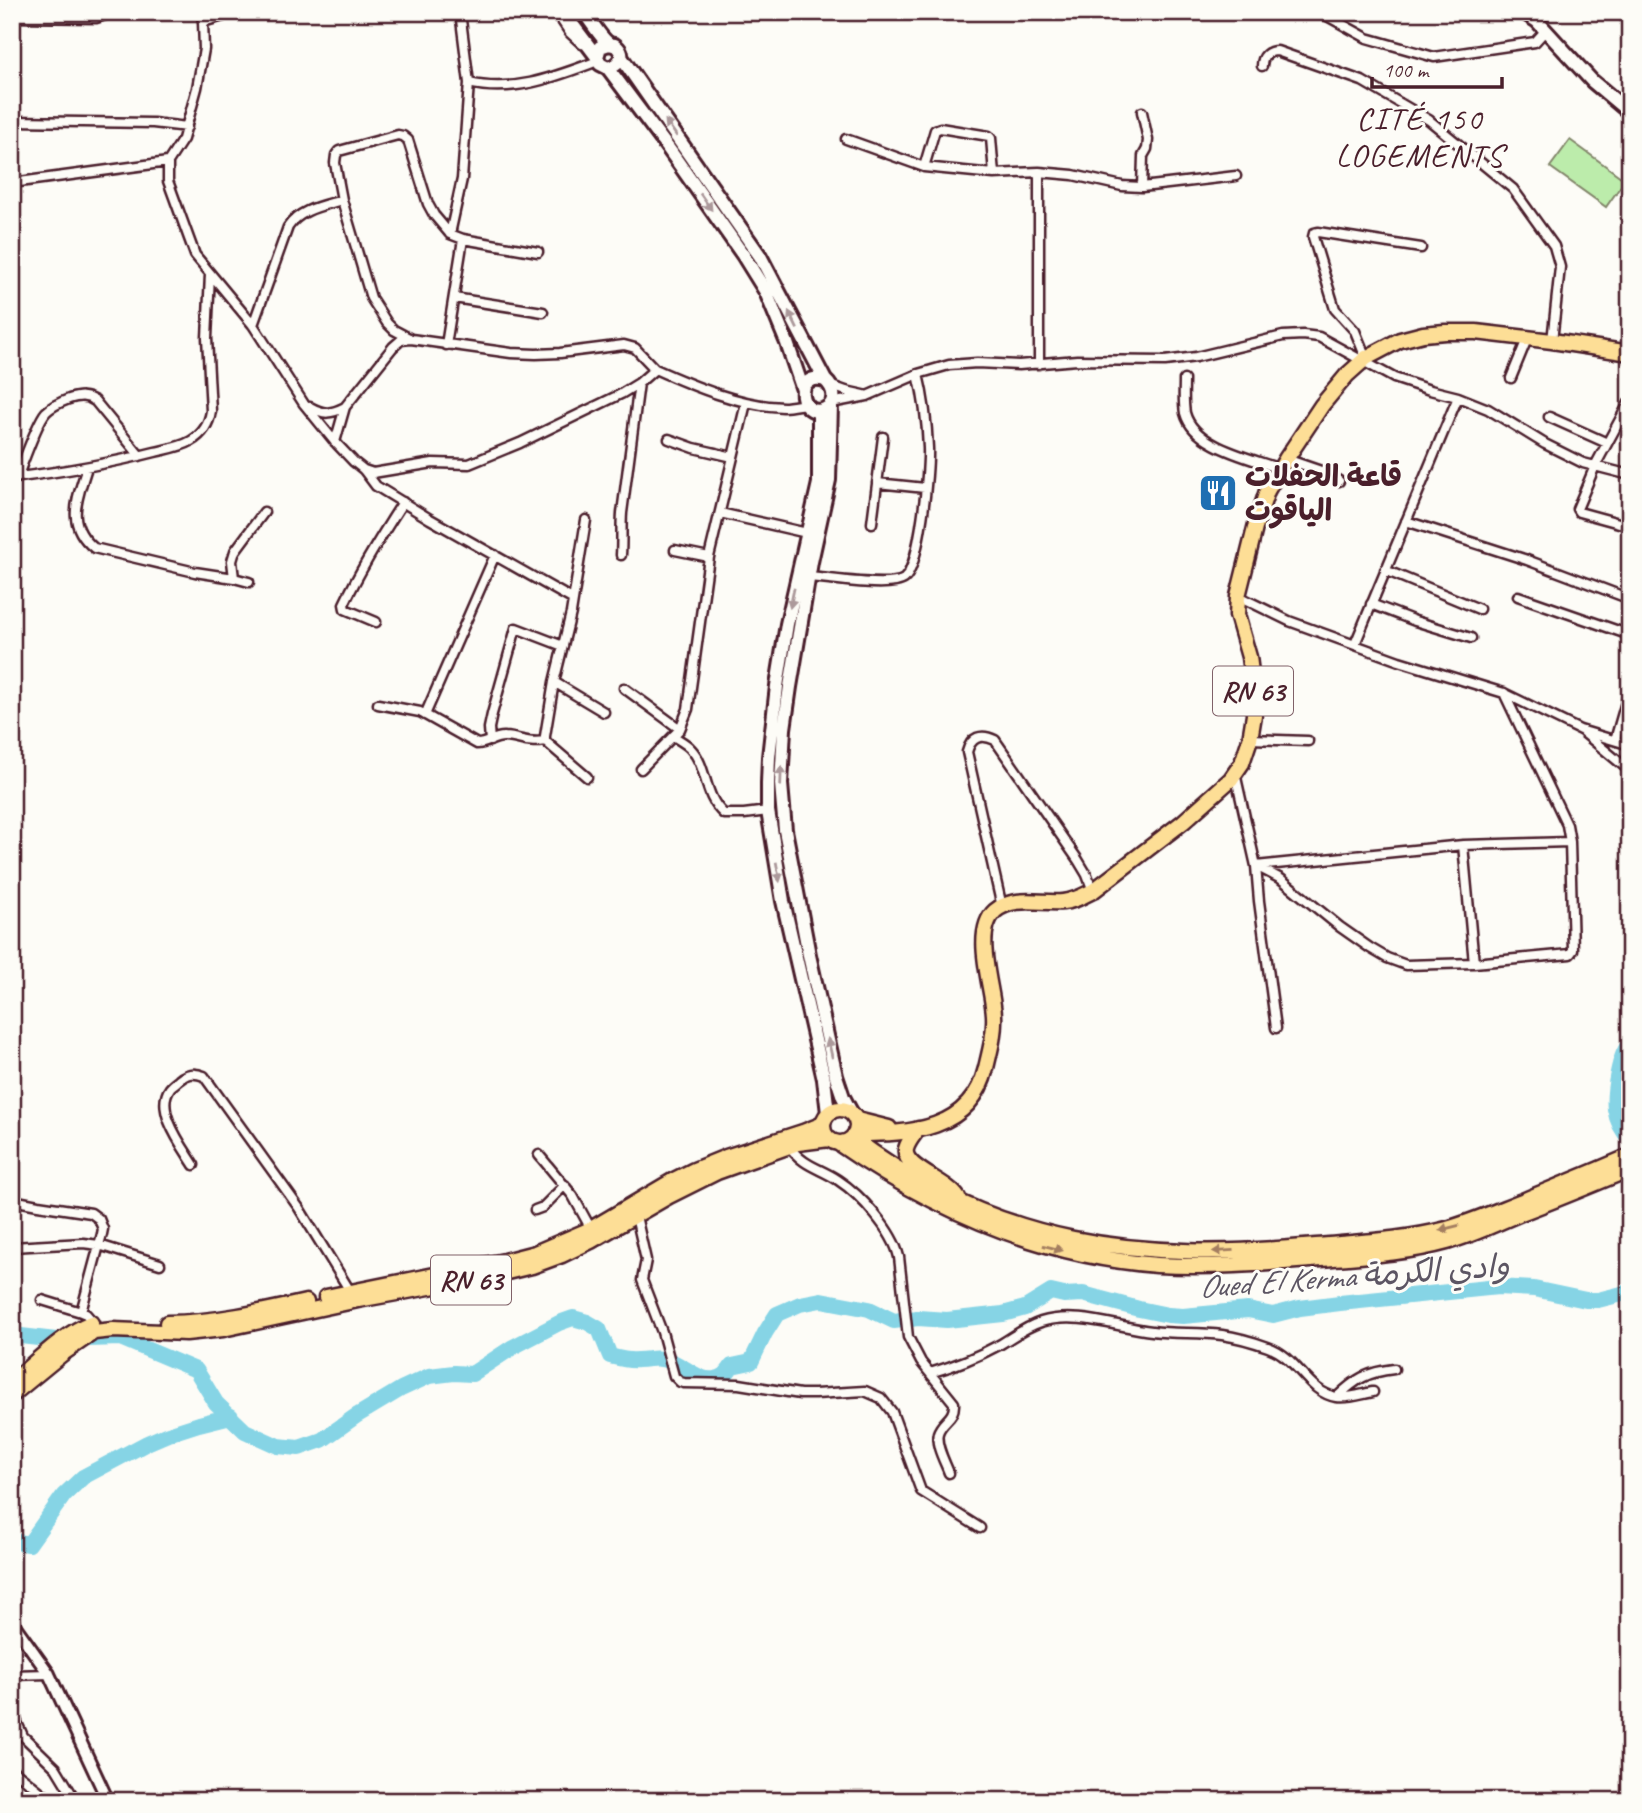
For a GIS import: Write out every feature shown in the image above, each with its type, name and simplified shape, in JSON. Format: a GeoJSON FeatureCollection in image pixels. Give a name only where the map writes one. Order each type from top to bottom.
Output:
{"type":"FeatureCollection","features":[{"type":"Feature","properties":{"kind":"main road"},"geometry":{"type":"LineString","coordinates":[[563,12],[668,148],[743,255],[766,292],[803,390]]}},
{"type":"Feature","properties":{"kind":"main road"},"geometry":{"type":"LineString","coordinates":[[584,12],[608,44]]}},
{"type":"Feature","properties":{"kind":"main road"},"geometry":{"type":"LineString","coordinates":[[1522,12],[1536,21],[1592,81],[1630,113]]}},
{"type":"Feature","properties":{"kind":"main road"},"geometry":{"type":"LineString","coordinates":[[600,61],[600,47],[613,44],[618,48],[621,57],[760,256],[834,397],[831,404],[830,480],[809,576],[783,729],[781,784],[783,816],[809,955],[836,1076],[854,1126],[849,1141],[834,1141]]}},
{"type":"Feature","properties":{"kind":"main road"},"geometry":{"type":"LineString","coordinates":[[600,61],[616,65],[621,57]]}},
{"type":"Feature","properties":{"kind":"main road","name":"RN 63"},"geometry":{"type":"LineString","coordinates":[[1002,908],[1008,904],[1027,902],[1064,902],[1093,891],[1183,822],[1235,773],[1251,739],[1254,715],[1249,657],[1237,615],[1238,596],[1266,491],[1322,405],[1364,359],[1400,340],[1423,334],[1476,332],[1630,353]]}},
{"type":"Feature","properties":{"kind":"main road"},"geometry":{"type":"LineString","coordinates":[[828,383],[813,379],[807,383],[802,397],[811,409],[819,411],[831,404]]}},
{"type":"Feature","properties":{"kind":"main road"},"geometry":{"type":"LineString","coordinates":[[819,411],[819,483],[787,625],[777,685],[769,757],[769,815],[783,901],[825,1088],[824,1132],[875,1168],[934,1202],[1024,1240],[1089,1256],[1146,1264],[1191,1266],[1307,1260],[1431,1246],[1467,1236],[1628,1161]]}},
{"type":"Feature","properties":{"kind":"main road"},"geometry":{"type":"LineString","coordinates":[[769,815],[783,816]]}},
{"type":"Feature","properties":{"kind":"main road"},"geometry":{"type":"LineString","coordinates":[[854,1126],[887,1134],[913,1130],[937,1124],[958,1114],[972,1101],[983,1080],[995,1013],[988,981],[986,926],[994,912],[1002,908]]}},
{"type":"Feature","properties":{"kind":"main road"},"geometry":{"type":"LineString","coordinates":[[591,1229],[694,1170],[803,1132],[839,1108],[894,1167],[960,1203],[1031,1229],[1107,1245],[1158,1251],[1291,1248],[1404,1238],[1469,1222],[1628,1161]]}},
{"type":"Feature","properties":{"kind":"main road"},"geometry":{"type":"LineString","coordinates":[[913,1130],[907,1146],[907,1158],[950,1188],[960,1203]]}},
{"type":"Feature","properties":{"kind":"main road","name":"RN 63"},"geometry":{"type":"LineString","coordinates":[[87,1324],[106,1330],[186,1333],[223,1329],[532,1266],[562,1255],[708,1176],[807,1141],[834,1141]]}},
{"type":"Feature","properties":{"kind":"main road","name":"RN 63"},"geometry":{"type":"LineString","coordinates":[[87,1324],[112,1321],[193,1322],[300,1303],[504,1261],[534,1253],[591,1229]]}},
{"type":"Feature","properties":{"kind":"main road"},"geometry":{"type":"LineString","coordinates":[[12,1395],[87,1324]]}},
{"type":"Feature","properties":{"kind":"main road"},"geometry":{"type":"LineString","coordinates":[[12,1382],[58,1350]]}},
{"type":"Feature","properties":{"kind":"street"},"geometry":{"type":"LineString","coordinates":[[12,17],[87,15],[96,19],[114,12]]}},
{"type":"Feature","properties":{"kind":"street"},"geometry":{"type":"LineString","coordinates":[[201,12],[204,49],[197,88],[183,139],[168,162],[168,181],[195,255],[253,325],[304,404],[376,486],[572,599]]}},
{"type":"Feature","properties":{"kind":"street"},"geometry":{"type":"LineString","coordinates":[[203,22],[237,12]]}},
{"type":"Feature","properties":{"kind":"street"},"geometry":{"type":"LineString","coordinates":[[450,234],[462,179],[469,83],[460,12]]}},
{"type":"Feature","properties":{"kind":"street"},"geometry":{"type":"LineString","coordinates":[[469,83],[482,87],[507,87],[553,79],[600,61],[570,33],[556,12]]}},
{"type":"Feature","properties":{"kind":"street"},"geometry":{"type":"LineString","coordinates":[[1320,12],[1367,38],[1434,57],[1535,42],[1545,31]]}},
{"type":"Feature","properties":{"kind":"street"},"geometry":{"type":"LineString","coordinates":[[1262,66],[1266,54],[1278,51],[1362,81],[1429,120],[1513,189],[1554,246],[1560,267],[1552,341]]}},
{"type":"Feature","properties":{"kind":"street"},"geometry":{"type":"LineString","coordinates":[[1142,112],[1148,139],[1143,156],[1142,187]]}},
{"type":"Feature","properties":{"kind":"street"},"geometry":{"type":"LineString","coordinates":[[12,121],[153,123],[187,127]]}},
{"type":"Feature","properties":{"kind":"street"},"geometry":{"type":"LineString","coordinates":[[924,167],[935,130],[940,128],[989,136],[994,174]]}},
{"type":"Feature","properties":{"kind":"street"},"geometry":{"type":"LineString","coordinates":[[411,339],[387,323],[371,298],[342,200],[335,163],[336,155],[340,151],[398,135],[403,136],[408,140],[428,204],[450,234],[463,239],[538,252]]}},
{"type":"Feature","properties":{"kind":"street"},"geometry":{"type":"LineString","coordinates":[[846,139],[924,167],[994,174],[1073,174],[1122,186],[1142,187],[1236,176]]}},
{"type":"Feature","properties":{"kind":"street"},"geometry":{"type":"LineString","coordinates":[[12,183],[168,162]]}},
{"type":"Feature","properties":{"kind":"street"},"geometry":{"type":"LineString","coordinates":[[1039,172],[1039,364]]}},
{"type":"Feature","properties":{"kind":"street"},"geometry":{"type":"LineString","coordinates":[[253,325],[292,221],[304,212],[342,200]]}},
{"type":"Feature","properties":{"kind":"street"},"geometry":{"type":"LineString","coordinates":[[1364,359],[1355,331],[1335,309],[1314,233],[1421,248]]}},
{"type":"Feature","properties":{"kind":"street"},"geometry":{"type":"LineString","coordinates":[[446,345],[463,239]]}},
{"type":"Feature","properties":{"kind":"street"},"geometry":{"type":"LineString","coordinates":[[15,478],[140,456],[191,441],[199,436],[210,421],[207,338],[210,274]]}},
{"type":"Feature","properties":{"kind":"street"},"geometry":{"type":"LineString","coordinates":[[454,298],[543,312]]}},
{"type":"Feature","properties":{"kind":"street"},"geometry":{"type":"LineString","coordinates":[[831,404],[867,396],[918,374],[949,365],[1019,365],[1077,360],[1165,361],[1196,358],[1283,336],[1303,335],[1319,337],[1364,359],[1394,378],[1488,409],[1545,444],[1583,463],[1630,475]]}},
{"type":"Feature","properties":{"kind":"street"},"geometry":{"type":"LineString","coordinates":[[335,442],[345,407],[393,347],[401,340],[411,339],[536,354],[624,345],[635,348],[655,369],[682,381],[747,402],[783,407],[805,404]]}},
{"type":"Feature","properties":{"kind":"street"},"geometry":{"type":"LineString","coordinates":[[1511,377],[1527,339]]}},
{"type":"Feature","properties":{"kind":"street"},"geometry":{"type":"LineString","coordinates":[[364,470],[373,473],[433,463],[469,464],[520,443],[639,383],[655,369]]}},
{"type":"Feature","properties":{"kind":"street"},"geometry":{"type":"LineString","coordinates":[[809,576],[887,584],[904,579],[914,563],[929,451],[924,397],[918,374]]}},
{"type":"Feature","properties":{"kind":"street"},"geometry":{"type":"LineString","coordinates":[[1184,380],[1185,414],[1189,423],[1213,445],[1321,471],[1339,481]]}},
{"type":"Feature","properties":{"kind":"street"},"geometry":{"type":"LineString","coordinates":[[621,555],[620,532],[639,383]]}},
{"type":"Feature","properties":{"kind":"street"},"geometry":{"type":"LineString","coordinates":[[828,383],[867,396]]}},
{"type":"Feature","properties":{"kind":"street"},"geometry":{"type":"LineString","coordinates":[[15,478],[43,415],[53,406],[81,396],[95,401],[140,456]]}},
{"type":"Feature","properties":{"kind":"street"},"geometry":{"type":"LineString","coordinates":[[1354,644],[1458,397]]}},
{"type":"Feature","properties":{"kind":"street"},"geometry":{"type":"LineString","coordinates":[[1630,401],[1606,443],[1577,511],[1630,526]]}},
{"type":"Feature","properties":{"kind":"street"},"geometry":{"type":"LineString","coordinates":[[641,769],[680,729],[688,709],[709,557],[747,402]]}},
{"type":"Feature","properties":{"kind":"street"},"geometry":{"type":"LineString","coordinates":[[304,404],[326,414],[345,407]]}},
{"type":"Feature","properties":{"kind":"street"},"geometry":{"type":"LineString","coordinates":[[1549,417],[1606,443]]}},
{"type":"Feature","properties":{"kind":"street"},"geometry":{"type":"LineString","coordinates":[[872,523],[883,437]]}},
{"type":"Feature","properties":{"kind":"street"},"geometry":{"type":"LineString","coordinates":[[668,439],[733,457]]}},
{"type":"Feature","properties":{"kind":"street"},"geometry":{"type":"LineString","coordinates":[[88,467],[75,507],[75,519],[85,541],[94,548],[249,582]]}},
{"type":"Feature","properties":{"kind":"street"},"geometry":{"type":"LineString","coordinates":[[877,483],[925,488]]}},
{"type":"Feature","properties":{"kind":"street"},"geometry":{"type":"LineString","coordinates":[[376,622],[345,608],[344,604],[371,552],[403,502]]}},
{"type":"Feature","properties":{"kind":"street"},"geometry":{"type":"LineString","coordinates":[[234,578],[235,551],[264,512]]}},
{"type":"Feature","properties":{"kind":"street"},"geometry":{"type":"LineString","coordinates":[[720,513],[807,533]]}},
{"type":"Feature","properties":{"kind":"street"},"geometry":{"type":"LineString","coordinates":[[545,741],[554,682],[571,613],[586,520]]}},
{"type":"Feature","properties":{"kind":"street"},"geometry":{"type":"LineString","coordinates":[[1406,522],[1527,560],[1630,599]]}},
{"type":"Feature","properties":{"kind":"street"},"geometry":{"type":"LineString","coordinates":[[675,550],[709,557]]}},
{"type":"Feature","properties":{"kind":"street"},"geometry":{"type":"LineString","coordinates":[[425,715],[495,555]]}},
{"type":"Feature","properties":{"kind":"street"},"geometry":{"type":"LineString","coordinates":[[1385,570],[1479,609]]}},
{"type":"Feature","properties":{"kind":"street"},"geometry":{"type":"LineString","coordinates":[[1238,596],[1289,621],[1399,661],[1504,693],[1580,730],[1630,745]]}},
{"type":"Feature","properties":{"kind":"street"},"geometry":{"type":"LineString","coordinates":[[1518,596],[1630,635]]}},
{"type":"Feature","properties":{"kind":"street"},"geometry":{"type":"LineString","coordinates":[[1371,604],[1471,638]]}},
{"type":"Feature","properties":{"kind":"street"},"geometry":{"type":"LineString","coordinates":[[490,741],[489,727],[516,628],[563,646]]}},
{"type":"Feature","properties":{"kind":"street"},"geometry":{"type":"LineString","coordinates":[[554,682],[604,712]]}},
{"type":"Feature","properties":{"kind":"street"},"geometry":{"type":"LineString","coordinates":[[624,688],[680,729]]}},
{"type":"Feature","properties":{"kind":"street"},"geometry":{"type":"LineString","coordinates":[[1615,740],[1630,688]]}},
{"type":"Feature","properties":{"kind":"street"},"geometry":{"type":"LineString","coordinates":[[1256,866],[1281,879],[1340,927],[1387,958],[1406,964],[1474,963],[1572,953],[1570,842],[1567,825],[1504,693]]}},
{"type":"Feature","properties":{"kind":"street"},"geometry":{"type":"LineString","coordinates":[[378,704],[420,712],[477,744],[502,737],[534,743],[545,741]]}},
{"type":"Feature","properties":{"kind":"street"},"geometry":{"type":"LineString","coordinates":[[1580,730],[1630,771]]}},
{"type":"Feature","properties":{"kind":"street"},"geometry":{"type":"LineString","coordinates":[[673,736],[691,748],[697,757],[713,802],[724,814],[769,815]]}},
{"type":"Feature","properties":{"kind":"street"},"geometry":{"type":"LineString","coordinates":[[1002,908],[967,752],[977,737],[986,736],[995,740],[1078,860],[1093,891]]}},
{"type":"Feature","properties":{"kind":"street"},"geometry":{"type":"LineString","coordinates":[[1251,739],[1308,741]]}},
{"type":"Feature","properties":{"kind":"street"},"geometry":{"type":"LineString","coordinates":[[545,741],[587,777]]}},
{"type":"Feature","properties":{"kind":"street"},"geometry":{"type":"LineString","coordinates":[[1235,773],[1256,866],[1276,1028]]}},
{"type":"Feature","properties":{"kind":"street"},"geometry":{"type":"LineString","coordinates":[[1256,866],[1463,845],[1570,842]]}},
{"type":"Feature","properties":{"kind":"street"},"geometry":{"type":"LineString","coordinates":[[1463,845],[1474,963]]}},
{"type":"Feature","properties":{"kind":"street"},"geometry":{"type":"LineString","coordinates":[[194,1165],[171,1128],[165,1103],[170,1088],[184,1076],[194,1073],[204,1076],[299,1208],[350,1291]]}},
{"type":"Feature","properties":{"kind":"street"},"geometry":{"type":"LineString","coordinates":[[789,1146],[798,1158],[847,1186],[862,1199],[898,1251],[908,1337],[914,1352],[954,1405],[952,1414],[938,1436],[949,1473]]}},
{"type":"Feature","properties":{"kind":"street"},"geometry":{"type":"LineString","coordinates":[[539,1156],[573,1196],[591,1229]]}},
{"type":"Feature","properties":{"kind":"street"},"geometry":{"type":"LineString","coordinates":[[535,1210],[543,1207],[565,1185]]}},
{"type":"Feature","properties":{"kind":"street"},"geometry":{"type":"LineString","coordinates":[[12,1200],[91,1213],[96,1215],[102,1224],[87,1324],[42,1300]]}},
{"type":"Feature","properties":{"kind":"street"},"geometry":{"type":"LineString","coordinates":[[636,1216],[646,1260],[642,1280],[677,1379],[684,1383],[739,1384],[800,1394],[865,1391],[876,1395],[886,1402],[892,1412],[922,1491],[980,1528]]}},
{"type":"Feature","properties":{"kind":"street"},"geometry":{"type":"LineString","coordinates":[[12,1247],[83,1243],[99,1245],[160,1264]]}},
{"type":"Feature","properties":{"kind":"street"},"geometry":{"type":"LineString","coordinates":[[930,1373],[976,1356],[1040,1322],[1079,1319],[1153,1331],[1223,1335],[1282,1353],[1323,1392],[1337,1397],[1373,1392]]}},
{"type":"Feature","properties":{"kind":"street"},"geometry":{"type":"LineString","coordinates":[[1337,1397],[1360,1377],[1394,1368]]}},
{"type":"Feature","properties":{"kind":"street"},"geometry":{"type":"LineString","coordinates":[[12,1622],[48,1674],[108,1801]]}},
{"type":"Feature","properties":{"kind":"street"},"geometry":{"type":"LineString","coordinates":[[12,1675],[48,1674]]}},
{"type":"Feature","properties":{"kind":"street"},"geometry":{"type":"LineString","coordinates":[[12,1707],[23,1736],[56,1768],[76,1801]]}},
{"type":"Feature","properties":{"kind":"street"},"geometry":{"type":"LineString","coordinates":[[12,1769],[52,1801]]}},
{"type":"Feature","properties":{"kind":"green space"},"geometry":{"type":"Polygon","coordinates":[[[1570,140],[1625,180],[1606,207],[1550,167],[1570,140]]]}},
{"type":"Feature","properties":{"kind":"waterway","name":"Oued El Kerma وادي الكرمة"},"geometry":{"type":"LineString","coordinates":[[1630,1044],[1620,1065],[1615,1103],[1619,1122],[1630,1139]]}},
{"type":"Feature","properties":{"kind":"waterway","name":"Oued El Kerma وادي الكرمة"},"geometry":{"type":"LineString","coordinates":[[12,1335],[56,1340],[120,1338],[196,1370],[216,1403],[245,1431],[278,1446],[299,1448],[322,1440],[401,1389],[429,1376],[472,1374],[513,1347],[573,1318],[599,1329],[610,1356],[630,1360],[656,1358],[676,1363],[709,1379],[723,1376],[732,1366],[751,1362],[777,1314],[800,1304],[821,1300],[869,1309],[894,1321],[918,1318],[947,1320],[1003,1314],[1025,1308],[1051,1292],[1064,1295],[1083,1294],[1139,1309],[1183,1316],[1248,1310],[1273,1315],[1300,1308],[1340,1303],[1498,1287],[1534,1289],[1586,1300],[1598,1300],[1630,1292]]}},
{"type":"Feature","properties":{"kind":"waterway"},"geometry":{"type":"LineString","coordinates":[[12,1541],[29,1544],[64,1495],[83,1477],[168,1434],[231,1416]]}},
{"type":"Feature","properties":{"kind":"place","name":"قاعة الحفلات الياقوت"},"geometry":{"type":"Point","coordinates":[1218,493]}},
{"type":"Feature","properties":{"kind":"district","name":"CITÉ 150 LOGEMENTS"},"geometry":{"type":"Point","coordinates":[1420,136]}}]}
